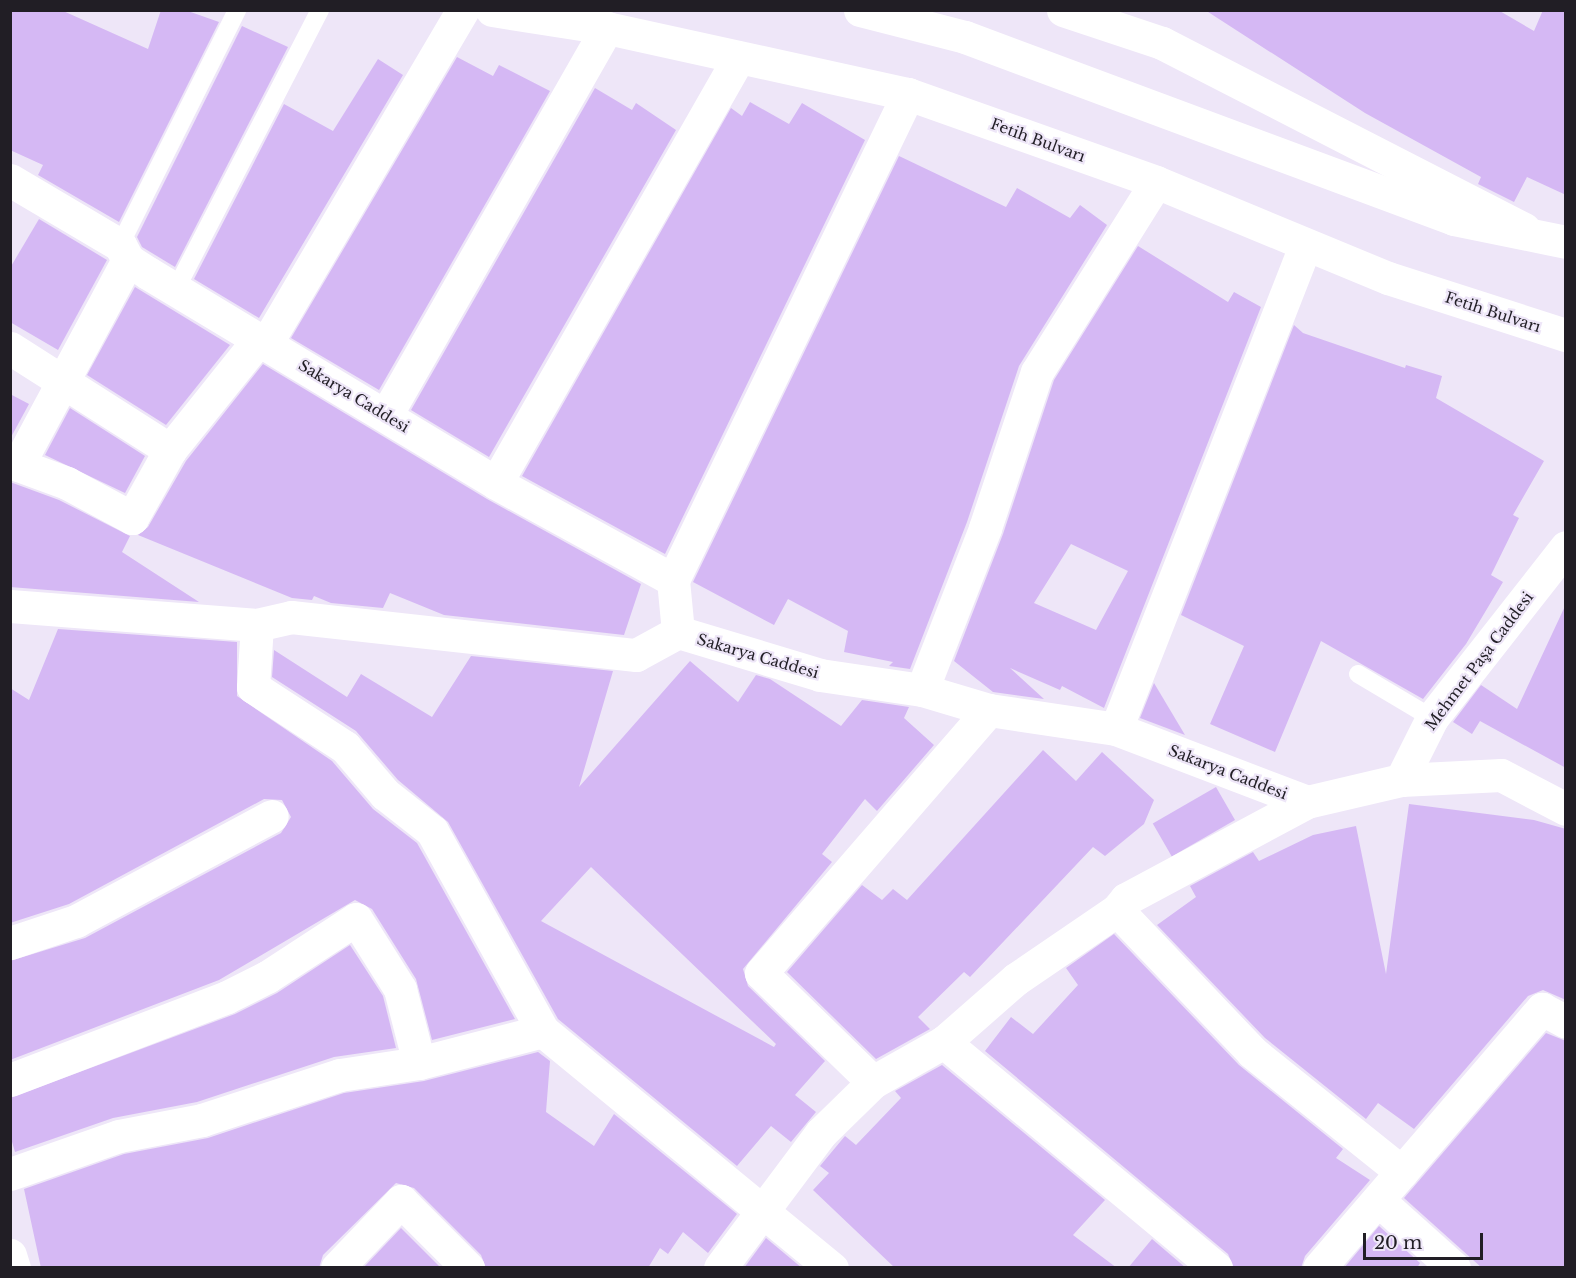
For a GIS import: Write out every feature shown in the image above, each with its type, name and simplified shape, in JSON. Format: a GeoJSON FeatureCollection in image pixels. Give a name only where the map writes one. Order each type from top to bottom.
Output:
{"type":"FeatureCollection","features":[{"type":"Feature","properties":{"kind":"street"},"geometry":{"type":"LineString","coordinates":[[124,252],[64,379],[14,464],[68,483],[132,518],[170,450],[263,342],[463,10]]}},
{"type":"Feature","properties":{"kind":"street","name":"Fetih Bulvarı"},"geometry":{"type":"LineString","coordinates":[[492,10],[607,28],[908,94],[1156,182],[1388,279],[1566,335]]}},
{"type":"Feature","properties":{"kind":"street"},"geometry":{"type":"LineString","coordinates":[[860,10],[965,37],[1454,219],[1551,238]]}},
{"type":"Feature","properties":{"kind":"street"},"geometry":{"type":"LineString","coordinates":[[1063,10],[1162,43],[1551,238]]}},
{"type":"Feature","properties":{"kind":"street"},"geometry":{"type":"LineString","coordinates":[[386,415],[607,28]]}},
{"type":"Feature","properties":{"kind":"street"},"geometry":{"type":"LineString","coordinates":[[496,483],[739,57]]}},
{"type":"Feature","properties":{"kind":"street"},"geometry":{"type":"LineString","coordinates":[[673,580],[908,94]]}},
{"type":"Feature","properties":{"kind":"street","name":"Sakarya Caddesi"},"geometry":{"type":"LineString","coordinates":[[10,180],[263,342],[496,483],[673,580],[678,632],[820,675],[922,690],[989,710],[1116,729],[1307,802],[1401,780],[1501,775],[1566,809]]}},
{"type":"Feature","properties":{"kind":"street"},"geometry":{"type":"LineString","coordinates":[[922,690],[985,528],[1037,372],[1156,182]]}},
{"type":"Feature","properties":{"kind":"street"},"geometry":{"type":"LineString","coordinates":[[1116,729],[1305,246]]}},
{"type":"Feature","properties":{"kind":"street"},"geometry":{"type":"LineString","coordinates":[[10,348],[64,379],[170,450]]}},
{"type":"Feature","properties":{"kind":"street","name":"Mehmet Paşa Caddesi"},"geometry":{"type":"LineString","coordinates":[[1401,780],[1432,718],[1566,547]]}},
{"type":"Feature","properties":{"kind":"street"},"geometry":{"type":"LineString","coordinates":[[10,606],[257,625],[291,617],[636,655],[678,632]]}},
{"type":"Feature","properties":{"kind":"street"},"geometry":{"type":"LineString","coordinates":[[257,625],[252,687],[345,747],[385,794],[432,831],[543,1031],[832,1268]]}},
{"type":"Feature","properties":{"kind":"street"},"geometry":{"type":"LineString","coordinates":[[873,1082],[761,974],[989,710]]}},
{"type":"Feature","properties":{"kind":"street"},"geometry":{"type":"LineString","coordinates":[[720,1268],[821,1133],[873,1082],[944,1042],[1016,979],[1117,910],[1126,899],[1307,802]]}},
{"type":"Feature","properties":{"kind":"street"},"geometry":{"type":"LineString","coordinates":[[10,943],[76,921],[272,816]]}},
{"type":"Feature","properties":{"kind":"street"},"geometry":{"type":"LineString","coordinates":[[1117,910],[1252,1052],[1402,1172]]}},
{"type":"Feature","properties":{"kind":"street"},"geometry":{"type":"LineString","coordinates":[[10,1080],[227,997],[356,919],[400,989],[419,1063]]}},
{"type":"Feature","properties":{"kind":"street"},"geometry":{"type":"LineString","coordinates":[[1319,1268],[1542,1009],[1566,1022]]}},
{"type":"Feature","properties":{"kind":"street"},"geometry":{"type":"LineString","coordinates":[[10,1174],[119,1136],[202,1120],[340,1075],[419,1063],[543,1031]]}},
{"type":"Feature","properties":{"kind":"street"},"geometry":{"type":"LineString","coordinates":[[944,1042],[1216,1268]]}},
{"type":"Feature","properties":{"kind":"street"},"geometry":{"type":"LineString","coordinates":[[1378,1200],[1454,1268]]}},
{"type":"Feature","properties":{"kind":"street"},"geometry":{"type":"LineString","coordinates":[[337,1268],[401,1201],[468,1268]]}},
{"type":"Feature","properties":{"kind":"street"},"geometry":{"type":"LineString","coordinates":[[10,1255],[14,1268]]}},
{"type":"Feature","properties":{"kind":"lane"},"geometry":{"type":"LineString","coordinates":[[124,252],[237,10]]}},
{"type":"Feature","properties":{"kind":"lane"},"geometry":{"type":"LineString","coordinates":[[177,287],[320,10]]}},
{"type":"Feature","properties":{"kind":"lane"},"geometry":{"type":"LineString","coordinates":[[1358,674],[1432,718]]}},
{"type":"Feature","properties":{"kind":"building"},"geometry":{"type":"Polygon","coordinates":[[[10,10],[61,10],[148,49],[161,10],[185,10],[219,22],[119,222],[38,175],[43,165],[10,150],[10,10]]]}},
{"type":"Feature","properties":{"kind":"building"},"geometry":{"type":"Polygon","coordinates":[[[1205,10],[1498,10],[1534,31],[1543,10],[1566,10],[1566,195],[1527,177],[1514,202],[1478,184],[1481,177],[1365,113],[1205,10]]]}},
{"type":"Feature","properties":{"kind":"building"},"geometry":{"type":"Polygon","coordinates":[[[242,26],[288,47],[175,267],[142,247],[137,237],[242,26]]]}},
{"type":"Feature","properties":{"kind":"building"},"geometry":{"type":"Polygon","coordinates":[[[457,57],[493,76],[499,65],[550,91],[379,390],[291,338],[457,57]]]}},
{"type":"Feature","properties":{"kind":"building"},"geometry":{"type":"Polygon","coordinates":[[[378,59],[403,75],[259,318],[194,279],[284,104],[333,131],[378,59]]]}},
{"type":"Feature","properties":{"kind":"building"},"geometry":{"type":"Polygon","coordinates":[[[595,88],[632,110],[636,103],[676,130],[489,457],[411,410],[595,88]]]}},
{"type":"Feature","properties":{"kind":"building"},"geometry":{"type":"Polygon","coordinates":[[[750,102],[789,124],[802,103],[865,140],[665,554],[522,476],[731,108],[742,116],[750,102]]]}},
{"type":"Feature","properties":{"kind":"building"},"geometry":{"type":"Polygon","coordinates":[[[899,156],[1006,207],[1017,188],[1070,218],[1080,205],[1107,225],[1019,366],[967,522],[910,669],[889,666],[893,662],[844,652],[848,631],[788,599],[774,625],[693,582],[899,156]]]}},
{"type":"Feature","properties":{"kind":"building"},"geometry":{"type":"Polygon","coordinates":[[[39,219],[107,260],[58,350],[10,322],[10,268],[39,219]]]}},
{"type":"Feature","properties":{"kind":"building"},"geometry":{"type":"Polygon","coordinates":[[[1138,246],[1228,302],[1234,292],[1261,307],[1104,708],[1062,686],[1060,690],[1010,668],[1044,699],[993,692],[954,661],[1003,534],[1054,380],[1138,246]],[[1071,544],[1034,603],[1096,630],[1128,571],[1071,544]]]}},
{"type":"Feature","properties":{"kind":"building"},"geometry":{"type":"Polygon","coordinates":[[[135,287],[230,345],[166,425],[87,375],[135,287]]]}},
{"type":"Feature","properties":{"kind":"building"},"geometry":{"type":"Polygon","coordinates":[[[1294,325],[1303,333],[1405,368],[1406,365],[1442,376],[1436,398],[1544,461],[1513,515],[1519,518],[1491,575],[1503,582],[1466,644],[1423,699],[1321,641],[1275,752],[1210,724],[1244,646],[1181,615],[1294,325]]]}},
{"type":"Feature","properties":{"kind":"building"},"geometry":{"type":"Polygon","coordinates":[[[263,364],[487,499],[641,584],[624,635],[444,615],[390,593],[383,608],[331,603],[314,596],[312,600],[292,598],[138,535],[148,527],[186,461],[263,364]]]}},
{"type":"Feature","properties":{"kind":"building"},"geometry":{"type":"Polygon","coordinates":[[[10,394],[29,404],[10,439],[10,394]]]}},
{"type":"Feature","properties":{"kind":"building"},"geometry":{"type":"Polygon","coordinates":[[[70,408],[145,456],[125,493],[45,455],[70,408]]]}},
{"type":"Feature","properties":{"kind":"building"},"geometry":{"type":"Polygon","coordinates":[[[10,482],[59,500],[130,536],[122,552],[199,602],[10,587],[10,482]]]}},
{"type":"Feature","properties":{"kind":"building"},"geometry":{"type":"Polygon","coordinates":[[[1566,604],[1566,768],[1480,721],[1472,734],[1453,722],[1481,685],[1517,709],[1566,604]]]}},
{"type":"Feature","properties":{"kind":"building"},"geometry":{"type":"Polygon","coordinates":[[[58,629],[237,642],[237,696],[332,761],[373,809],[417,843],[515,1019],[432,1040],[416,979],[372,909],[355,900],[219,980],[10,1060],[10,961],[85,938],[281,833],[291,817],[282,800],[264,799],[69,904],[10,923],[10,688],[29,700],[58,629]]]}},
{"type":"Feature","properties":{"kind":"building"},"geometry":{"type":"Polygon","coordinates":[[[274,650],[347,697],[361,674],[432,717],[471,656],[613,671],[579,787],[690,661],[738,702],[756,675],[770,679],[841,726],[862,700],[909,707],[904,718],[934,745],[877,811],[865,799],[822,854],[832,862],[743,969],[748,986],[825,1061],[795,1095],[816,1112],[791,1142],[771,1126],[737,1166],[558,1019],[448,822],[398,780],[356,731],[272,677],[274,650]],[[591,867],[541,921],[774,1047],[776,1044],[591,867]]]}},
{"type":"Feature","properties":{"kind":"building"},"geometry":{"type":"Polygon","coordinates":[[[1154,683],[1185,735],[1140,718],[1154,683]]]}},
{"type":"Feature","properties":{"kind":"building"},"geometry":{"type":"Polygon","coordinates":[[[1043,750],[1076,781],[1102,752],[1154,800],[1144,824],[1105,856],[1093,847],[970,977],[964,972],[918,1017],[930,1029],[876,1059],[787,972],[862,885],[882,900],[893,889],[907,900],[1043,750]]]}},
{"type":"Feature","properties":{"kind":"building"},"geometry":{"type":"Polygon","coordinates":[[[1216,787],[1235,820],[1172,856],[1153,824],[1216,787]]]}},
{"type":"Feature","properties":{"kind":"building"},"geometry":{"type":"Polygon","coordinates":[[[1409,804],[1534,820],[1566,829],[1566,1000],[1543,990],[1528,996],[1414,1129],[1378,1103],[1366,1119],[1265,1038],[1157,925],[1196,897],[1190,886],[1253,852],[1259,861],[1313,835],[1356,826],[1386,974],[1409,804]]]}},
{"type":"Feature","properties":{"kind":"building"},"geometry":{"type":"Polygon","coordinates":[[[1114,934],[1239,1065],[1343,1149],[1336,1158],[1370,1180],[1305,1256],[1301,1268],[1234,1268],[1228,1254],[985,1051],[1011,1017],[1033,1034],[1078,985],[1066,968],[1114,934]]]}},
{"type":"Feature","properties":{"kind":"building"},"geometry":{"type":"Polygon","coordinates":[[[350,945],[383,996],[396,1048],[334,1057],[197,1102],[113,1118],[15,1152],[10,1135],[10,1098],[235,1014],[277,993],[350,945]]]}},
{"type":"Feature","properties":{"kind":"building"},"geometry":{"type":"Polygon","coordinates":[[[1546,1033],[1566,1041],[1566,1268],[1482,1268],[1404,1198],[1546,1033]]]}},
{"type":"Feature","properties":{"kind":"building"},"geometry":{"type":"Polygon","coordinates":[[[538,1052],[550,1061],[546,1112],[594,1146],[614,1114],[737,1214],[708,1253],[683,1232],[668,1254],[660,1248],[648,1268],[486,1268],[481,1255],[414,1188],[396,1183],[323,1255],[319,1268],[41,1268],[24,1189],[124,1154],[208,1138],[344,1093],[424,1081],[538,1052]]]}},
{"type":"Feature","properties":{"kind":"building"},"geometry":{"type":"Polygon","coordinates":[[[942,1065],[1105,1200],[1073,1235],[1117,1268],[895,1268],[813,1190],[829,1173],[820,1166],[845,1136],[856,1145],[901,1098],[895,1091],[942,1065]]]}},
{"type":"Feature","properties":{"kind":"building"},"geometry":{"type":"Polygon","coordinates":[[[1379,1226],[1420,1263],[1417,1268],[1344,1268],[1379,1226]]]}},
{"type":"Feature","properties":{"kind":"building"},"geometry":{"type":"Polygon","coordinates":[[[401,1228],[441,1268],[363,1268],[401,1228]]]}},
{"type":"Feature","properties":{"kind":"building"},"geometry":{"type":"Polygon","coordinates":[[[766,1238],[802,1268],[744,1268],[766,1238]]]}},
{"type":"Feature","properties":{"kind":"building"},"geometry":{"type":"Polygon","coordinates":[[[1152,1239],[1186,1268],[1128,1268],[1152,1239]]]}}]}
